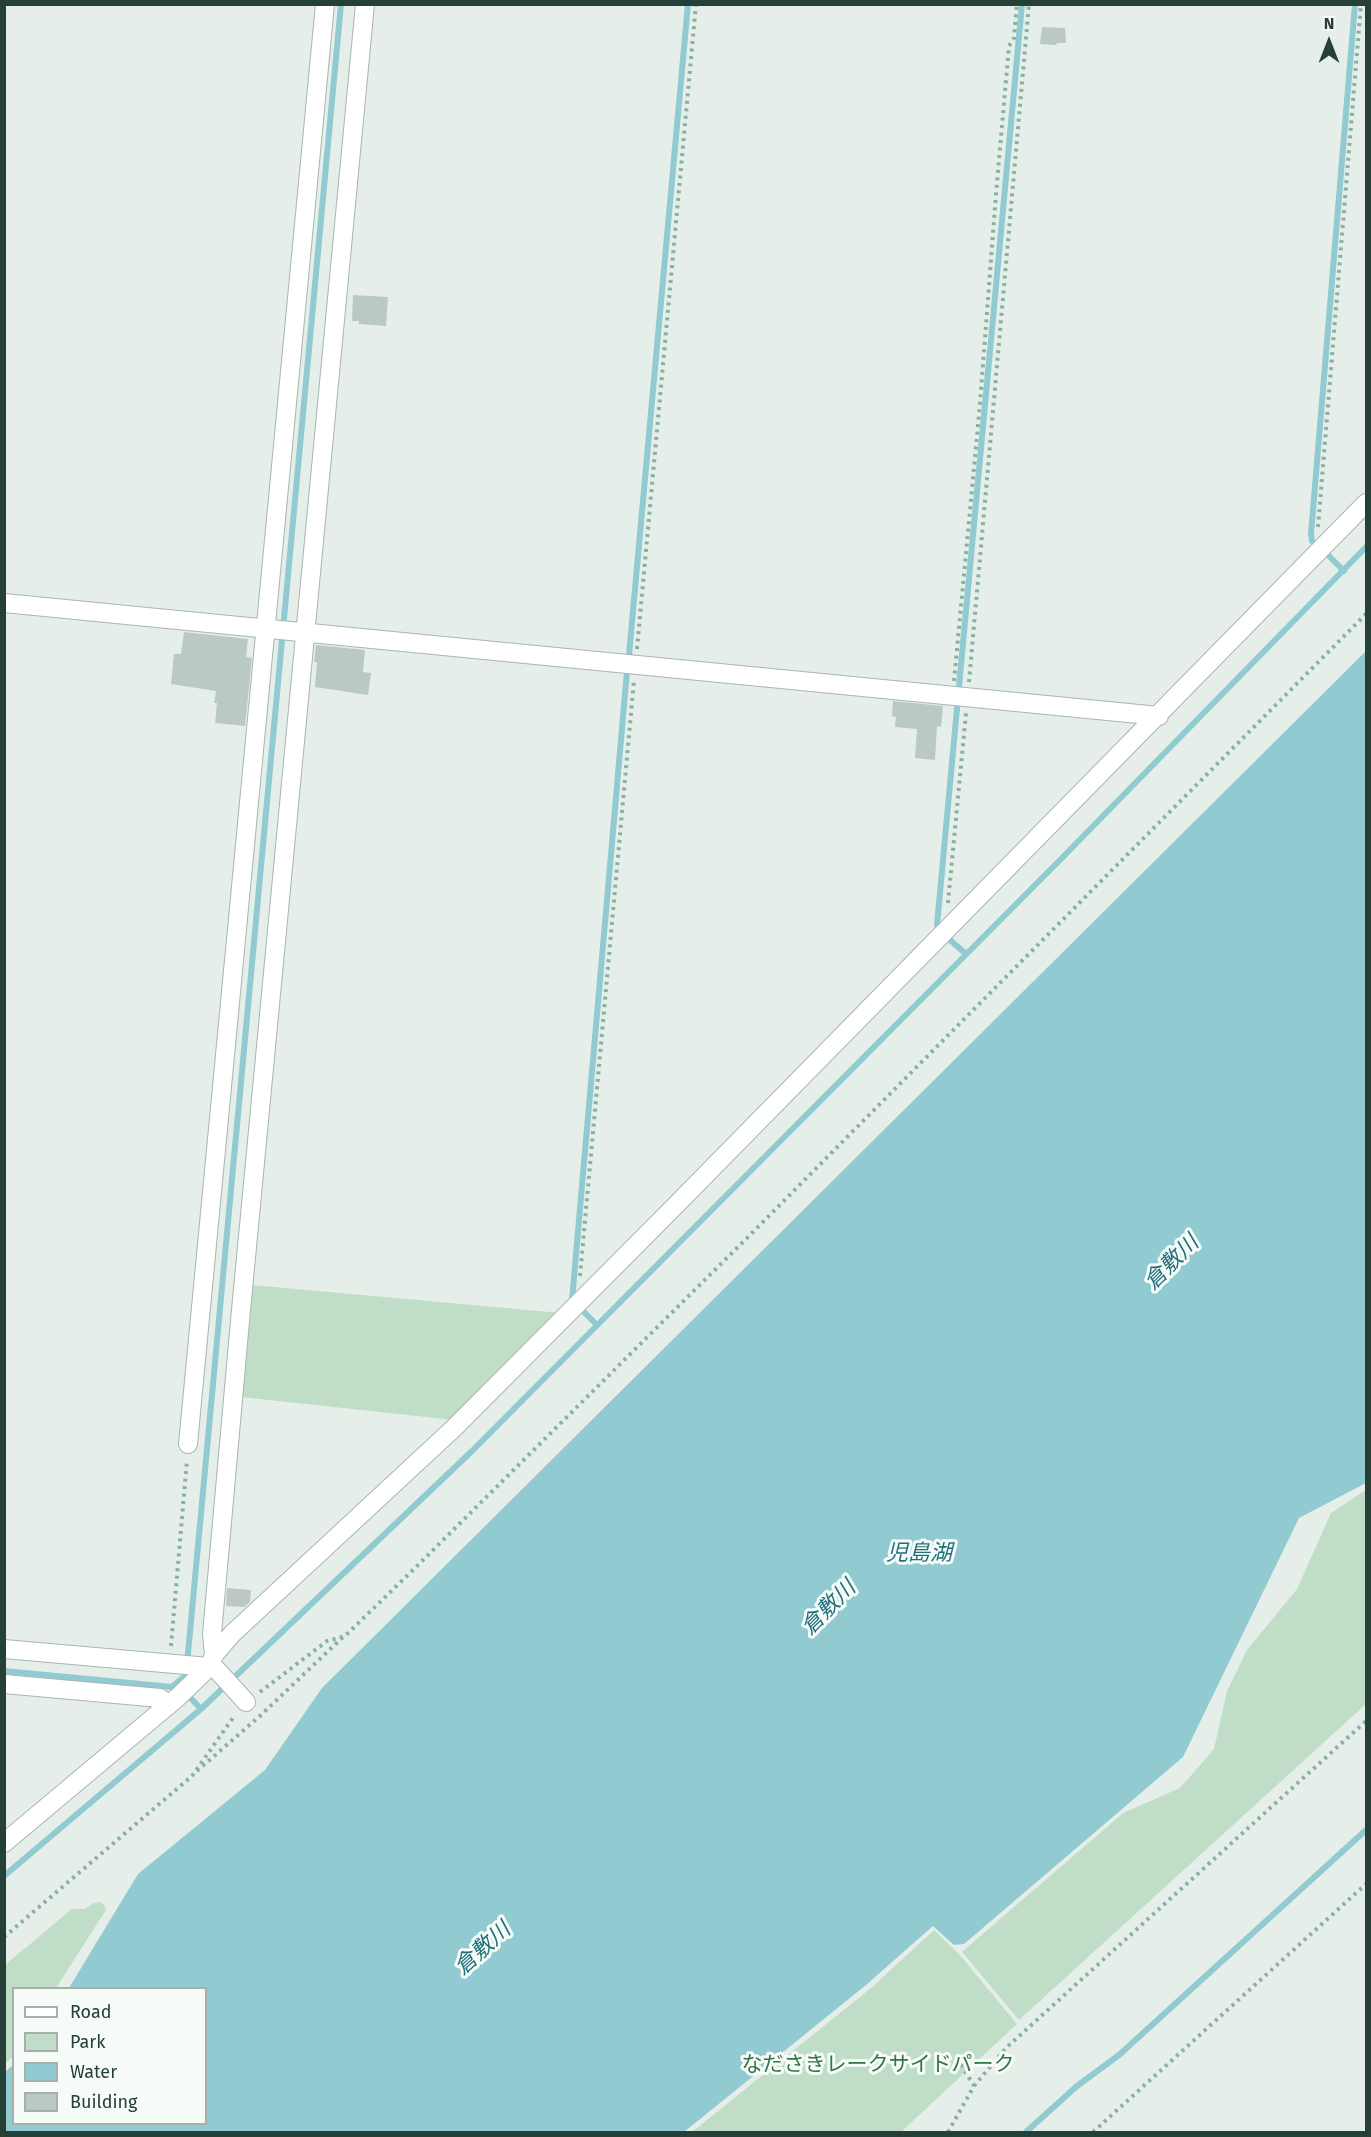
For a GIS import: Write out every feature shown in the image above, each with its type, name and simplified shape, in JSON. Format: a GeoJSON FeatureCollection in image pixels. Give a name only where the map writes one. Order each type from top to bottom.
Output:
{"type":"FeatureCollection","features":[{"type":"Feature","properties":{"kind":"street"},"geometry":{"type":"LineString","coordinates":[[4,1843],[179,1696],[212,1634],[285,630],[325,4]]}},
{"type":"Feature","properties":{"kind":"street"},"geometry":{"type":"LineString","coordinates":[[188,1444],[285,630],[365,4]]}},
{"type":"Feature","properties":{"kind":"street"},"geometry":{"type":"LineString","coordinates":[[197,1664],[454,1428],[949,929],[1366,503]]}},
{"type":"Feature","properties":{"kind":"street"},"geometry":{"type":"LineString","coordinates":[[4,603],[1159,716]]}},
{"type":"Feature","properties":{"kind":"street"},"geometry":{"type":"LineString","coordinates":[[4,1648],[197,1664],[242,1698]]}},
{"type":"Feature","properties":{"kind":"street"},"geometry":{"type":"LineString","coordinates":[[4,1684],[160,1698],[179,1696]]}},
{"type":"Feature","properties":{"kind":"path"},"geometry":{"type":"LineString","coordinates":[[585,1297],[580,1283],[580,1269],[696,4]]}},
{"type":"Feature","properties":{"kind":"path"},"geometry":{"type":"LineString","coordinates":[[949,929],[946,923],[980,404],[1009,46],[1014,38],[1017,4]]}},
{"type":"Feature","properties":{"kind":"path"},"geometry":{"type":"LineString","coordinates":[[960,697],[1029,4]]}},
{"type":"Feature","properties":{"kind":"path"},"geometry":{"type":"LineString","coordinates":[[1329,542],[1318,527],[1318,518],[1361,4]]}},
{"type":"Feature","properties":{"kind":"path"},"geometry":{"type":"LineString","coordinates":[[4,1937],[192,1776],[345,1636],[749,1236],[1366,614]]}},
{"type":"Feature","properties":{"kind":"path"},"geometry":{"type":"LineString","coordinates":[[188,1444],[197,1664]]}},
{"type":"Feature","properties":{"kind":"path"},"geometry":{"type":"LineString","coordinates":[[192,1776],[242,1698],[327,1641],[345,1636]]}},
{"type":"Feature","properties":{"kind":"path"},"geometry":{"type":"LineString","coordinates":[[948,2133],[974,2086],[1006,2048],[1366,1721]]}},
{"type":"Feature","properties":{"kind":"path"},"geometry":{"type":"LineString","coordinates":[[1093,2133],[1366,1884]]}},
{"type":"Feature","properties":{"kind":"path"},"geometry":{"type":"LineString","coordinates":[[960,2063],[974,2086]]}},
{"type":"Feature","properties":{"kind":"green space"},"geometry":{"type":"Polygon","coordinates":[[[252,1285],[561,1313],[454,1420],[241,1397],[252,1285]]]}},
{"type":"Feature","properties":{"kind":"green space"},"geometry":{"type":"Polygon","coordinates":[[[1366,1490],[1366,1704],[1019,2020],[962,1952],[1123,1813],[1180,1788],[1214,1749],[1227,1691],[1247,1650],[1297,1589],[1331,1513],[1366,1490]]]}},
{"type":"Feature","properties":{"kind":"green space"},"geometry":{"type":"Polygon","coordinates":[[[100,1902],[106,1910],[57,1987],[12,1987],[12,2057],[5,2064],[5,1965],[72,1909],[85,1909],[93,1903],[100,1902]]]}},
{"type":"Feature","properties":{"kind":"green space","name":"なださきレークサイドパーク"},"geometry":{"type":"Polygon","coordinates":[[[934,1930],[959,1954],[1017,2024],[901,2132],[692,2132],[871,1988],[934,1930]]]}},
{"type":"Feature","properties":{"kind":"water","name":"児島湖"},"geometry":{"type":"Polygon","coordinates":[[[1366,651],[1366,1483],[1299,1518],[1183,1757],[964,1944],[954,1945],[933,1926],[866,1985],[684,2132],[5,2132],[5,2072],[12,2066],[12,2125],[207,2125],[207,1987],[70,1987],[138,1874],[265,1770],[322,1688],[1366,651]]]}},
{"type":"Feature","properties":{"kind":"building"},"geometry":{"type":"Polygon","coordinates":[[[1042,27],[1065,28],[1066,43],[1040,44],[1042,27]]]}},
{"type":"Feature","properties":{"kind":"building"},"geometry":{"type":"Polygon","coordinates":[[[353,295],[388,297],[386,326],[359,324],[359,321],[352,321],[353,295]]]}},
{"type":"Feature","properties":{"kind":"building"},"geometry":{"type":"Polygon","coordinates":[[[184,632],[248,639],[246,657],[252,658],[245,726],[215,723],[216,691],[171,684],[174,654],[181,654],[184,632]]]}},
{"type":"Feature","properties":{"kind":"building"},"geometry":{"type":"Polygon","coordinates":[[[316,645],[365,650],[363,672],[371,673],[368,695],[315,687],[316,645]]]}},
{"type":"Feature","properties":{"kind":"building"},"geometry":{"type":"Polygon","coordinates":[[[893,701],[943,706],[941,727],[937,726],[935,760],[915,758],[917,729],[895,727],[896,717],[892,716],[893,701]]]}},
{"type":"Feature","properties":{"kind":"building"},"geometry":{"type":"Polygon","coordinates":[[[227,1588],[251,1590],[250,1602],[244,1607],[226,1606],[227,1588]]]}},
{"type":"Feature","properties":{"kind":"waterway"},"geometry":{"type":"LineString","coordinates":[[4,1671],[172,1687],[186,1675],[341,4]]}},
{"type":"Feature","properties":{"kind":"waterway"},"geometry":{"type":"LineString","coordinates":[[629,655],[688,4]]}},
{"type":"Feature","properties":{"kind":"waterway"},"geometry":{"type":"LineString","coordinates":[[939,929],[937,925],[1022,4]]}},
{"type":"Feature","properties":{"kind":"waterway"},"geometry":{"type":"LineString","coordinates":[[1312,541],[1355,4]]}},
{"type":"Feature","properties":{"kind":"waterway"},"geometry":{"type":"LineString","coordinates":[[4,1876],[201,1709],[472,1451],[1059,861],[1366,547]]}},
{"type":"Feature","properties":{"kind":"waterway"},"geometry":{"type":"LineString","coordinates":[[1327,554],[1344,571]]}},
{"type":"Feature","properties":{"kind":"waterway"},"geometry":{"type":"LineString","coordinates":[[572,1300],[627,671]]}},
{"type":"Feature","properties":{"kind":"waterway"},"geometry":{"type":"LineString","coordinates":[[950,940],[966,954]]}},
{"type":"Feature","properties":{"kind":"waterway"},"geometry":{"type":"LineString","coordinates":[[581,1309],[597,1325]]}},
{"type":"Feature","properties":{"kind":"waterway"},"geometry":{"type":"LineString","coordinates":[[185,1692],[201,1709]]}},
{"type":"Feature","properties":{"kind":"waterway"},"geometry":{"type":"LineString","coordinates":[[1026,2132],[1077,2086],[1119,2055],[1366,1830]]}},
{"type":"Feature","properties":{"kind":"water label","name":"倉敷川"},"geometry":{"type":"Point","coordinates":[1172,1263]}},
{"type":"Feature","properties":{"kind":"water label","name":"倉敷川"},"geometry":{"type":"Point","coordinates":[829,1608]}},
{"type":"Feature","properties":{"kind":"water label","name":"倉敷川"},"geometry":{"type":"Point","coordinates":[483,1949]}}]}
